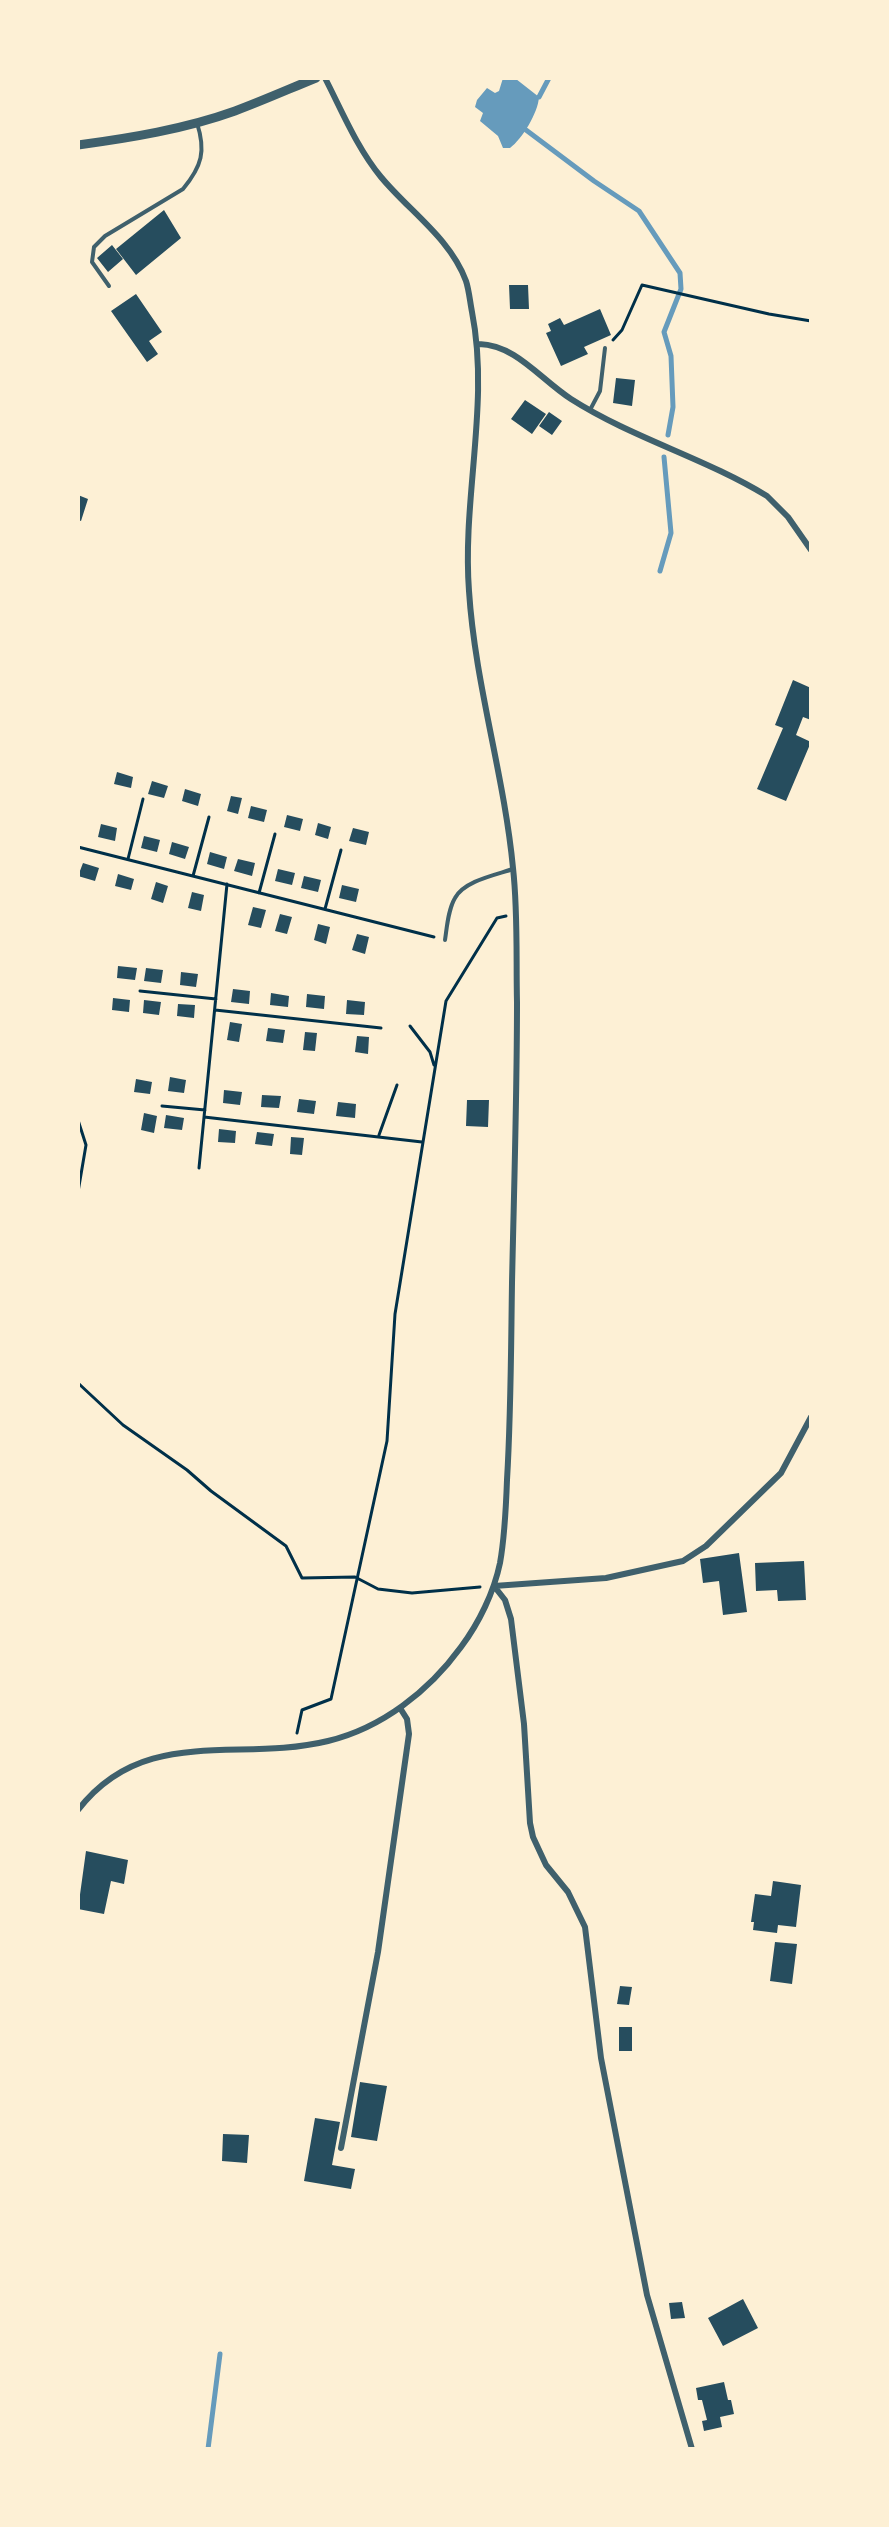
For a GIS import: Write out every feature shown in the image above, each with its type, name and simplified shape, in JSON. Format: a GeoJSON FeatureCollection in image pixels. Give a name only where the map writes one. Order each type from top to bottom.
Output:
{"type":"FeatureCollection","features":[{"type":"Feature","properties":{"kind":"street"},"geometry":{"type":"LineString","coordinates":[[78,145],[119,140],[197,122],[233,111],[315,78]]}},
{"type":"Feature","properties":{"kind":"street"},"geometry":{"type":"LineString","coordinates":[[78,1810],[93,1791],[122,1769],[139,1761],[195,1751],[323,1743],[352,1734],[400,1708],[446,1667],[470,1635],[494,1586],[504,1536],[509,1451],[517,1058],[516,914],[503,788],[480,676],[468,589],[469,501],[478,403],[478,344],[466,280],[421,216],[382,178],[358,144],[325,78]]}},
{"type":"Feature","properties":{"kind":"street"},"geometry":{"type":"LineString","coordinates":[[478,344],[505,349],[561,392],[590,410],[767,496],[788,517],[811,550]]}},
{"type":"Feature","properties":{"kind":"street"},"geometry":{"type":"LineString","coordinates":[[494,1586],[606,1578],[683,1561],[706,1546],[781,1473],[811,1417]]}},
{"type":"Feature","properties":{"kind":"street"},"geometry":{"type":"LineString","coordinates":[[494,1586],[505,1600],[511,1618],[524,1724],[530,1823],[533,1837],[546,1865],[568,1892],[585,1927],[601,2058],[647,2295],[692,2449]]}},
{"type":"Feature","properties":{"kind":"street"},"geometry":{"type":"LineString","coordinates":[[341,2148],[378,1952],[409,1734],[407,1719],[400,1708]]}},
{"type":"Feature","properties":{"kind":"lane"},"geometry":{"type":"LineString","coordinates":[[109,286],[92,262],[94,247],[105,236],[183,189],[202,155],[204,143],[197,122]]}},
{"type":"Feature","properties":{"kind":"lane"},"geometry":{"type":"LineString","coordinates":[[590,410],[600,391],[605,348]]}},
{"type":"Feature","properties":{"kind":"lane"},"geometry":{"type":"LineString","coordinates":[[445,940],[455,896],[479,881],[513,869]]}},
{"type":"Feature","properties":{"kind":"path"},"geometry":{"type":"LineString","coordinates":[[605,348],[622,330],[642,285],[769,314],[811,321]]}},
{"type":"Feature","properties":{"kind":"path"},"geometry":{"type":"LineString","coordinates":[[128,859],[143,799]]}},
{"type":"Feature","properties":{"kind":"path"},"geometry":{"type":"LineString","coordinates":[[193,876],[209,817]]}},
{"type":"Feature","properties":{"kind":"path"},"geometry":{"type":"LineString","coordinates":[[259,892],[275,834]]}},
{"type":"Feature","properties":{"kind":"path"},"geometry":{"type":"LineString","coordinates":[[78,846],[445,940]]}},
{"type":"Feature","properties":{"kind":"path"},"geometry":{"type":"LineString","coordinates":[[326,909],[341,850]]}},
{"type":"Feature","properties":{"kind":"path"},"geometry":{"type":"LineString","coordinates":[[199,1168],[227,884]]}},
{"type":"Feature","properties":{"kind":"path"},"geometry":{"type":"LineString","coordinates":[[294,1746],[302,1710],[331,1699],[387,1441],[395,1314],[446,1001],[497,918],[516,914]]}},
{"type":"Feature","properties":{"kind":"path"},"geometry":{"type":"LineString","coordinates":[[140,991],[216,999]]}},
{"type":"Feature","properties":{"kind":"path"},"geometry":{"type":"LineString","coordinates":[[214,1010],[381,1028]]}},
{"type":"Feature","properties":{"kind":"path"},"geometry":{"type":"LineString","coordinates":[[410,1026],[430,1052],[435,1066]]}},
{"type":"Feature","properties":{"kind":"path"},"geometry":{"type":"LineString","coordinates":[[379,1135],[397,1085]]}},
{"type":"Feature","properties":{"kind":"path"},"geometry":{"type":"LineString","coordinates":[[162,1106],[205,1110]]}},
{"type":"Feature","properties":{"kind":"path"},"geometry":{"type":"LineString","coordinates":[[204,1117],[379,1135],[422,1142]]}},
{"type":"Feature","properties":{"kind":"path"},"geometry":{"type":"LineString","coordinates":[[78,1120],[86,1145],[78,1192]]}},
{"type":"Feature","properties":{"kind":"path"},"geometry":{"type":"LineString","coordinates":[[78,1383],[123,1425],[187,1470],[211,1491],[286,1546],[302,1578],[356,1577],[378,1589],[412,1593],[494,1586]]}},
{"type":"Feature","properties":{"kind":"water"},"geometry":{"type":"Polygon","coordinates":[[[503,78],[516,79],[539,97],[529,125],[510,148],[503,148],[498,136],[480,121],[483,113],[475,107],[477,100],[487,88],[495,93],[499,91],[503,78]]]}},
{"type":"Feature","properties":{"kind":"building"},"geometry":{"type":"Polygon","coordinates":[[[164,210],[181,238],[136,275],[116,249],[164,210]]]}},
{"type":"Feature","properties":{"kind":"building"},"geometry":{"type":"Polygon","coordinates":[[[112,245],[123,259],[108,272],[97,258],[112,245]]]}},
{"type":"Feature","properties":{"kind":"building"},"geometry":{"type":"Polygon","coordinates":[[[509,285],[528,285],[529,309],[510,309],[509,285]]]}},
{"type":"Feature","properties":{"kind":"building"},"geometry":{"type":"Polygon","coordinates":[[[136,294],[162,332],[149,341],[158,354],[147,362],[111,311],[136,294]]]}},
{"type":"Feature","properties":{"kind":"building"},"geometry":{"type":"Polygon","coordinates":[[[600,309],[611,335],[584,347],[588,354],[561,366],[546,333],[551,331],[548,324],[560,318],[564,325],[600,309]]]}},
{"type":"Feature","properties":{"kind":"building"},"geometry":{"type":"Polygon","coordinates":[[[616,378],[635,380],[632,406],[613,403],[616,378]]]}},
{"type":"Feature","properties":{"kind":"building"},"geometry":{"type":"Polygon","coordinates":[[[525,400],[546,414],[532,434],[511,419],[525,400]]]}},
{"type":"Feature","properties":{"kind":"building"},"geometry":{"type":"Polygon","coordinates":[[[549,412],[562,421],[552,435],[539,426],[549,412]]]}},
{"type":"Feature","properties":{"kind":"building"},"geometry":{"type":"Polygon","coordinates":[[[78,495],[88,499],[81,521],[78,520],[78,495]]]}},
{"type":"Feature","properties":{"kind":"building"},"geometry":{"type":"Polygon","coordinates":[[[793,680],[811,688],[811,720],[803,717],[796,735],[811,742],[786,801],[757,789],[783,728],[775,725],[793,680]]]}},
{"type":"Feature","properties":{"kind":"building"},"geometry":{"type":"Polygon","coordinates":[[[117,772],[133,777],[131,788],[114,784],[117,772]]]}},
{"type":"Feature","properties":{"kind":"building"},"geometry":{"type":"Polygon","coordinates":[[[152,781],[168,786],[164,798],[148,794],[152,781]]]}},
{"type":"Feature","properties":{"kind":"building"},"geometry":{"type":"Polygon","coordinates":[[[185,789],[201,794],[198,806],[182,801],[185,789]]]}},
{"type":"Feature","properties":{"kind":"building"},"geometry":{"type":"Polygon","coordinates":[[[231,796],[242,798],[238,814],[227,811],[231,796]]]}},
{"type":"Feature","properties":{"kind":"building"},"geometry":{"type":"Polygon","coordinates":[[[251,806],[267,810],[264,822],[248,818],[251,806]]]}},
{"type":"Feature","properties":{"kind":"building"},"geometry":{"type":"Polygon","coordinates":[[[287,815],[303,819],[300,831],[284,827],[287,815]]]}},
{"type":"Feature","properties":{"kind":"building"},"geometry":{"type":"Polygon","coordinates":[[[318,823],[331,827],[328,839],[315,835],[318,823]]]}},
{"type":"Feature","properties":{"kind":"building"},"geometry":{"type":"Polygon","coordinates":[[[101,824],[117,828],[115,841],[98,837],[101,824]]]}},
{"type":"Feature","properties":{"kind":"building"},"geometry":{"type":"Polygon","coordinates":[[[353,828],[369,832],[366,845],[349,841],[353,828]]]}},
{"type":"Feature","properties":{"kind":"building"},"geometry":{"type":"Polygon","coordinates":[[[144,836],[160,840],[157,852],[141,848],[144,836]]]}},
{"type":"Feature","properties":{"kind":"building"},"geometry":{"type":"Polygon","coordinates":[[[172,842],[189,847],[185,859],[169,854],[172,842]]]}},
{"type":"Feature","properties":{"kind":"building"},"geometry":{"type":"Polygon","coordinates":[[[210,852],[227,857],[224,869],[207,864],[210,852]]]}},
{"type":"Feature","properties":{"kind":"building"},"geometry":{"type":"Polygon","coordinates":[[[238,859],[255,863],[252,876],[234,871],[238,859]]]}},
{"type":"Feature","properties":{"kind":"building"},"geometry":{"type":"Polygon","coordinates":[[[83,863],[99,868],[95,881],[78,876],[83,863]]]}},
{"type":"Feature","properties":{"kind":"building"},"geometry":{"type":"Polygon","coordinates":[[[278,869],[295,873],[292,885],[275,881],[278,869]]]}},
{"type":"Feature","properties":{"kind":"building"},"geometry":{"type":"Polygon","coordinates":[[[118,874],[134,879],[131,890],[115,886],[118,874]]]}},
{"type":"Feature","properties":{"kind":"building"},"geometry":{"type":"Polygon","coordinates":[[[304,876],[321,880],[318,892],[301,888],[304,876]]]}},
{"type":"Feature","properties":{"kind":"building"},"geometry":{"type":"Polygon","coordinates":[[[156,882],[168,886],[163,903],[151,899],[156,882]]]}},
{"type":"Feature","properties":{"kind":"building"},"geometry":{"type":"Polygon","coordinates":[[[342,885],[359,889],[356,902],[339,898],[342,885]]]}},
{"type":"Feature","properties":{"kind":"building"},"geometry":{"type":"Polygon","coordinates":[[[192,892],[204,895],[201,911],[188,908],[192,892]]]}},
{"type":"Feature","properties":{"kind":"building"},"geometry":{"type":"Polygon","coordinates":[[[253,907],[266,910],[261,928],[248,925],[253,907]]]}},
{"type":"Feature","properties":{"kind":"building"},"geometry":{"type":"Polygon","coordinates":[[[280,914],[292,917],[287,934],[275,931],[280,914]]]}},
{"type":"Feature","properties":{"kind":"building"},"geometry":{"type":"Polygon","coordinates":[[[318,924],[330,927],[326,944],[314,940],[318,924]]]}},
{"type":"Feature","properties":{"kind":"building"},"geometry":{"type":"Polygon","coordinates":[[[357,934],[369,937],[365,954],[352,950],[357,934]]]}},
{"type":"Feature","properties":{"kind":"building"},"geometry":{"type":"Polygon","coordinates":[[[118,966],[137,968],[135,980],[117,978],[118,966]]]}},
{"type":"Feature","properties":{"kind":"building"},"geometry":{"type":"Polygon","coordinates":[[[146,968],[163,970],[161,983],[144,981],[146,968]]]}},
{"type":"Feature","properties":{"kind":"building"},"geometry":{"type":"Polygon","coordinates":[[[181,972],[198,974],[196,987],[180,985],[181,972]]]}},
{"type":"Feature","properties":{"kind":"building"},"geometry":{"type":"Polygon","coordinates":[[[233,989],[250,991],[249,1004],[231,1002],[233,989]]]}},
{"type":"Feature","properties":{"kind":"building"},"geometry":{"type":"Polygon","coordinates":[[[271,993],[289,996],[288,1007],[270,1005],[271,993]]]}},
{"type":"Feature","properties":{"kind":"building"},"geometry":{"type":"Polygon","coordinates":[[[307,994],[325,996],[324,1009],[306,1007],[307,994]]]}},
{"type":"Feature","properties":{"kind":"building"},"geometry":{"type":"Polygon","coordinates":[[[113,998],[130,1000],[129,1012],[112,1010],[113,998]]]}},
{"type":"Feature","properties":{"kind":"building"},"geometry":{"type":"Polygon","coordinates":[[[144,1000],[161,1002],[159,1015],[143,1013],[144,1000]]]}},
{"type":"Feature","properties":{"kind":"building"},"geometry":{"type":"Polygon","coordinates":[[[347,1000],[365,1002],[364,1015],[346,1014],[347,1000]]]}},
{"type":"Feature","properties":{"kind":"building"},"geometry":{"type":"Polygon","coordinates":[[[178,1004],[195,1005],[194,1018],[177,1016],[178,1004]]]}},
{"type":"Feature","properties":{"kind":"building"},"geometry":{"type":"Polygon","coordinates":[[[230,1022],[242,1024],[239,1042],[227,1040],[230,1022]]]}},
{"type":"Feature","properties":{"kind":"building"},"geometry":{"type":"Polygon","coordinates":[[[268,1028],[285,1030],[283,1043],[266,1041],[268,1028]]]}},
{"type":"Feature","properties":{"kind":"building"},"geometry":{"type":"Polygon","coordinates":[[[305,1032],[317,1033],[315,1051],[303,1050],[305,1032]]]}},
{"type":"Feature","properties":{"kind":"building"},"geometry":{"type":"Polygon","coordinates":[[[357,1036],[369,1037],[368,1054],[355,1052],[357,1036]]]}},
{"type":"Feature","properties":{"kind":"building"},"geometry":{"type":"Polygon","coordinates":[[[170,1077],[186,1080],[184,1093],[168,1091],[170,1077]]]}},
{"type":"Feature","properties":{"kind":"building"},"geometry":{"type":"Polygon","coordinates":[[[136,1079],[152,1082],[150,1094],[134,1092],[136,1079]]]}},
{"type":"Feature","properties":{"kind":"building"},"geometry":{"type":"Polygon","coordinates":[[[224,1090],[242,1092],[240,1105],[223,1103],[224,1090]]]}},
{"type":"Feature","properties":{"kind":"building"},"geometry":{"type":"Polygon","coordinates":[[[262,1095],[281,1096],[279,1108],[261,1107],[262,1095]]]}},
{"type":"Feature","properties":{"kind":"building"},"geometry":{"type":"Polygon","coordinates":[[[299,1099],[316,1101],[314,1114],[297,1112],[299,1099]]]}},
{"type":"Feature","properties":{"kind":"building"},"geometry":{"type":"Polygon","coordinates":[[[467,1100],[489,1100],[488,1127],[466,1126],[467,1100]]]}},
{"type":"Feature","properties":{"kind":"building"},"geometry":{"type":"Polygon","coordinates":[[[338,1102],[356,1104],[355,1118],[336,1116],[338,1102]]]}},
{"type":"Feature","properties":{"kind":"building"},"geometry":{"type":"Polygon","coordinates":[[[144,1113],[157,1116],[154,1133],[141,1130],[144,1113]]]}},
{"type":"Feature","properties":{"kind":"building"},"geometry":{"type":"Polygon","coordinates":[[[166,1115],[184,1118],[182,1130],[164,1128],[166,1115]]]}},
{"type":"Feature","properties":{"kind":"building"},"geometry":{"type":"Polygon","coordinates":[[[219,1129],[236,1131],[235,1143],[218,1142],[219,1129]]]}},
{"type":"Feature","properties":{"kind":"building"},"geometry":{"type":"Polygon","coordinates":[[[257,1132],[274,1134],[272,1146],[255,1144],[257,1132]]]}},
{"type":"Feature","properties":{"kind":"building"},"geometry":{"type":"Polygon","coordinates":[[[291,1137],[304,1138],[302,1155],[290,1154],[291,1137]]]}},
{"type":"Feature","properties":{"kind":"building"},"geometry":{"type":"Polygon","coordinates":[[[739,1553],[747,1612],[723,1615],[719,1581],[703,1583],[700,1559],[739,1553]]]}},
{"type":"Feature","properties":{"kind":"building"},"geometry":{"type":"Polygon","coordinates":[[[804,1561],[806,1600],[778,1601],[777,1590],[756,1591],[755,1563],[804,1561]]]}},
{"type":"Feature","properties":{"kind":"building"},"geometry":{"type":"Polygon","coordinates":[[[86,1851],[128,1860],[124,1884],[111,1881],[104,1914],[78,1909],[86,1851]]]}},
{"type":"Feature","properties":{"kind":"building"},"geometry":{"type":"Polygon","coordinates":[[[773,1881],[801,1885],[796,1927],[778,1925],[777,1933],[753,1930],[754,1922],[751,1922],[755,1894],[771,1896],[773,1881]]]}},
{"type":"Feature","properties":{"kind":"building"},"geometry":{"type":"Polygon","coordinates":[[[775,1942],[797,1944],[792,1984],[770,1981],[775,1942]]]}},
{"type":"Feature","properties":{"kind":"building"},"geometry":{"type":"Polygon","coordinates":[[[620,1986],[632,1987],[629,2005],[617,2004],[620,1986]]]}},
{"type":"Feature","properties":{"kind":"building"},"geometry":{"type":"Polygon","coordinates":[[[619,2027],[632,2027],[632,2051],[619,2051],[619,2027]]]}},
{"type":"Feature","properties":{"kind":"building"},"geometry":{"type":"Polygon","coordinates":[[[360,2082],[387,2086],[377,2141],[351,2137],[360,2082]]]}},
{"type":"Feature","properties":{"kind":"building"},"geometry":{"type":"Polygon","coordinates":[[[315,2118],[340,2122],[332,2165],[355,2169],[351,2189],[304,2181],[315,2118]]]}},
{"type":"Feature","properties":{"kind":"building"},"geometry":{"type":"Polygon","coordinates":[[[223,2134],[249,2135],[247,2163],[222,2161],[223,2134]]]}},
{"type":"Feature","properties":{"kind":"building"},"geometry":{"type":"Polygon","coordinates":[[[743,2299],[758,2328],[723,2346],[708,2318],[743,2299]]]}},
{"type":"Feature","properties":{"kind":"building"},"geometry":{"type":"Polygon","coordinates":[[[682,2302],[685,2318],[671,2319],[669,2303],[682,2302]]]}},
{"type":"Feature","properties":{"kind":"building"},"geometry":{"type":"Polygon","coordinates":[[[724,2382],[734,2414],[720,2417],[722,2427],[704,2431],[702,2421],[707,2420],[702,2400],[698,2400],[696,2388],[724,2382]]]}},
{"type":"Feature","properties":{"kind":"waterway"},"geometry":{"type":"LineString","coordinates":[[539,97],[549,78]]}},
{"type":"Feature","properties":{"kind":"waterway"},"geometry":{"type":"LineString","coordinates":[[526,130],[594,181],[639,211],[680,273],[681,289],[664,332],[671,356],[673,407],[668,435]]}},
{"type":"Feature","properties":{"kind":"waterway"},"geometry":{"type":"LineString","coordinates":[[660,571],[671,533],[664,457]]}},
{"type":"Feature","properties":{"kind":"waterway"},"geometry":{"type":"LineString","coordinates":[[208,2449],[220,2354]]}}]}
